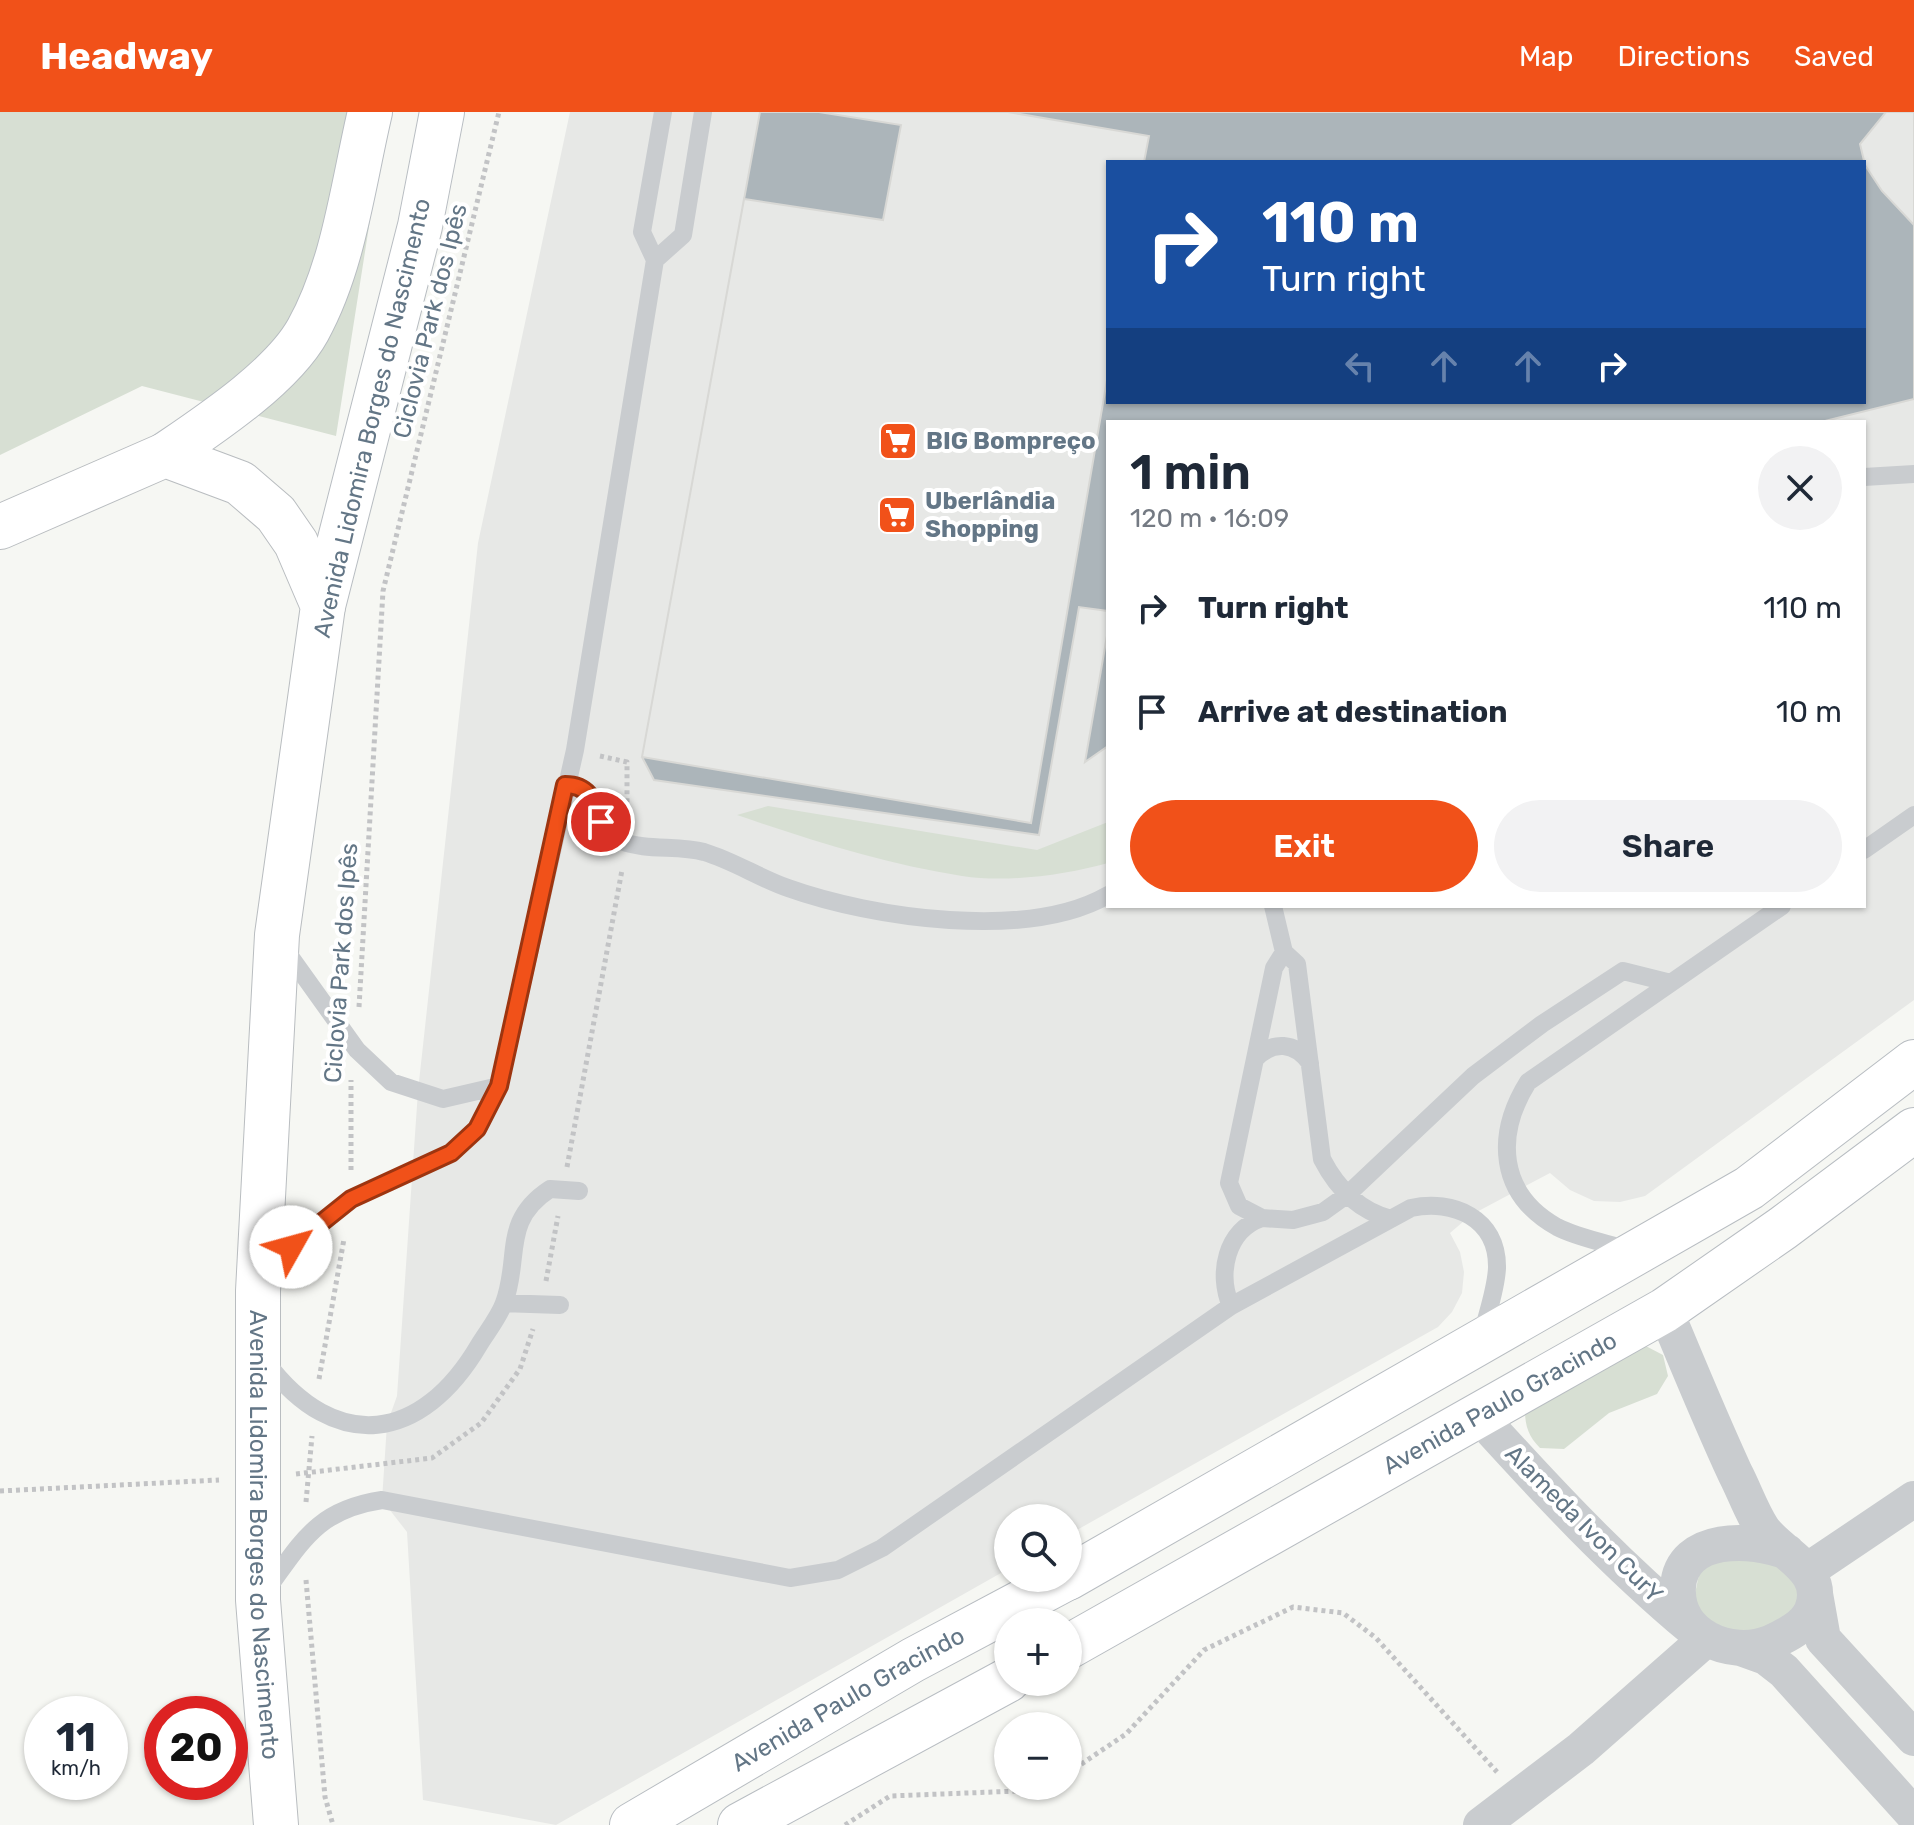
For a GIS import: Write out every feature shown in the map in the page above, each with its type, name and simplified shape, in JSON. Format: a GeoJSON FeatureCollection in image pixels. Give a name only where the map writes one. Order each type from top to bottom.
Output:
{"type":"FeatureCollection","features":[{"type":"Feature","properties":{"kind":"street"},"geometry":{"type":"LineString","coordinates":[[0,527],[165,455],[217,420],[265,379],[307,332],[331,279],[370,112]]}},
{"type":"Feature","properties":{"kind":"street","name":"Avenida Lidomira Borges do Nascimento"},"geometry":{"type":"LineString","coordinates":[[276,1825],[258,1600],[258,1291],[277,935],[323,606],[420,226],[442,112]]}},
{"type":"Feature","properties":{"kind":"street"},"geometry":{"type":"LineString","coordinates":[[165,455],[240,483],[276,514],[296,543],[323,606]]}},
{"type":"Feature","properties":{"kind":"street","name":"Avenida Paulo Gracindo"},"geometry":{"type":"LineString","coordinates":[[1082,1570],[1749,1188],[1914,1062]]}},
{"type":"Feature","properties":{"kind":"street","name":"Avenida Paulo Gracindo"},"geometry":{"type":"LineString","coordinates":[[1082,1639],[1665,1310],[1783,1228],[1914,1130]]}},
{"type":"Feature","properties":{"kind":"street"},"geometry":{"type":"LineString","coordinates":[[1665,1310],[1715,1430],[1762,1529],[1803,1572],[1823,1639],[1914,1738]]}},
{"type":"Feature","properties":{"kind":"street","name":"Alameda Ivon CurY"},"geometry":{"type":"LineString","coordinates":[[1479,1416],[1574,1521],[1638,1584],[1699,1634]]}},
{"type":"Feature","properties":{"kind":"street"},"geometry":{"type":"LineString","coordinates":[[1803,1572],[1914,1499]]}},
{"type":"Feature","properties":{"kind":"street"},"geometry":{"type":"LineString","coordinates":[[1161,1527],[1153,1543],[1154,1562],[1164,1577],[1181,1585]]}},
{"type":"Feature","properties":{"kind":"street"},"geometry":{"type":"LineString","coordinates":[[1756,1541],[1803,1572],[1812,1609],[1797,1627],[1762,1646],[1723,1647],[1699,1634],[1679,1600],[1678,1587],[1688,1562],[1711,1546],[1728,1542],[1756,1541]]}},
{"type":"Feature","properties":{"kind":"street","name":"Avenida Paulo Gracindo"},"geometry":{"type":"LineString","coordinates":[[632,1825],[913,1660],[1042,1592]]}},
{"type":"Feature","properties":{"kind":"street"},"geometry":{"type":"LineString","coordinates":[[1481,1825],[1581,1749],[1699,1634]]}},
{"type":"Feature","properties":{"kind":"street"},"geometry":{"type":"LineString","coordinates":[[1741,1648],[1766,1657],[1784,1671],[1914,1815]]}},
{"type":"Feature","properties":{"kind":"street"},"geometry":{"type":"LineString","coordinates":[[913,1660],[928,1668],[940,1681],[945,1697],[943,1715]]}},
{"type":"Feature","properties":{"kind":"street"},"geometry":{"type":"LineString","coordinates":[[740,1825],[994,1688]]}},
{"type":"Feature","properties":{"kind":"lane"},"geometry":{"type":"LineString","coordinates":[[258,1291],[291,1247],[351,1199],[451,1153],[477,1129],[499,1086],[575,750],[655,260],[642,232],[663,112]]}},
{"type":"Feature","properties":{"kind":"lane"},"geometry":{"type":"LineString","coordinates":[[655,260],[683,235],[703,112]]}},
{"type":"Feature","properties":{"kind":"lane"},"geometry":{"type":"LineString","coordinates":[[1866,477],[1914,474]]}},
{"type":"Feature","properties":{"kind":"lane"},"geometry":{"type":"LineString","coordinates":[[565,785],[575,785],[590,795],[608,832],[627,843],[701,851],[807,895],[863,909],[934,920],[1023,919],[1106,896]]}},
{"type":"Feature","properties":{"kind":"lane"},"geometry":{"type":"LineString","coordinates":[[1866,849],[1914,815]]}},
{"type":"Feature","properties":{"kind":"lane"},"geometry":{"type":"LineString","coordinates":[[1273,908],[1284,952],[1297,964],[1322,1159],[1332,1179],[1348,1194],[1374,1215],[1391,1219]]}},
{"type":"Feature","properties":{"kind":"lane"},"geometry":{"type":"LineString","coordinates":[[1635,1253],[1560,1229],[1536,1213],[1518,1190],[1507,1164],[1506,1135],[1512,1107],[1528,1082],[1779,908]]}},
{"type":"Feature","properties":{"kind":"lane"},"geometry":{"type":"LineString","coordinates":[[277,935],[357,1050],[391,1082],[443,1099],[499,1086]]}},
{"type":"Feature","properties":{"kind":"lane"},"geometry":{"type":"LineString","coordinates":[[1262,1218],[1239,1206],[1229,1183],[1274,968],[1284,952]]}},
{"type":"Feature","properties":{"kind":"lane"},"geometry":{"type":"LineString","coordinates":[[1231,1306],[1224,1289],[1230,1242],[1249,1222],[1262,1218],[1293,1220],[1323,1212],[1348,1194],[1473,1076],[1581,997],[1623,971],[1671,983]]}},
{"type":"Feature","properties":{"kind":"lane"},"geometry":{"type":"LineString","coordinates":[[1255,1059],[1269,1047],[1279,1045],[1297,1049],[1310,1063]]}},
{"type":"Feature","properties":{"kind":"lane"},"geometry":{"type":"LineString","coordinates":[[259,1353],[283,1385],[314,1410],[351,1425],[387,1424],[421,1411],[450,1389],[504,1303],[513,1246],[525,1208],[550,1189],[571,1190]]}},
{"type":"Feature","properties":{"kind":"lane"},"geometry":{"type":"LineString","coordinates":[[258,1600],[302,1542],[324,1519],[351,1505],[382,1500],[790,1578],[838,1570],[882,1548],[1231,1306],[1411,1208],[1432,1204],[1452,1206],[1471,1215],[1486,1230],[1495,1248],[1497,1269],[1479,1344]]}},
{"type":"Feature","properties":{"kind":"lane"},"geometry":{"type":"LineString","coordinates":[[504,1303],[550,1305]]}},
{"type":"Feature","properties":{"kind":"path","name":"Ciclovia Park dos Ipês"},"geometry":{"type":"LineString","coordinates":[[333,1825],[325,1797],[302,1542],[314,1410],[351,1199],[350,1090],[357,1050],[383,591],[499,112]]}},
{"type":"Feature","properties":{"kind":"path"},"geometry":{"type":"LineString","coordinates":[[0,1491],[259,1478],[432,1458],[481,1423],[520,1369],[550,1305],[627,843],[627,762],[575,750]]}},
{"type":"Feature","properties":{"kind":"path"},"geometry":{"type":"LineString","coordinates":[[1082,1764],[1126,1734],[1204,1650],[1293,1607],[1343,1613],[1376,1638],[1519,1796]]}},
{"type":"Feature","properties":{"kind":"path"},"geometry":{"type":"LineString","coordinates":[[845,1825],[890,1796],[994,1792]]}},
{"type":"Feature","properties":{"kind":"shaded area"},"geometry":{"type":"Polygon","coordinates":[[[0,112],[387,112],[336,436],[142,386],[0,455],[0,112]]]}},
{"type":"Feature","properties":{"kind":"shaded area","name":"Uberlândia Shopping"},"geometry":{"type":"Polygon","coordinates":[[[570,112],[1914,112],[1914,1000],[1645,1196],[1620,1202],[1594,1201],[1570,1190],[1550,1173],[1471,1215],[1450,1233],[1460,1252],[1464,1272],[1462,1293],[1452,1312],[1438,1327],[1082,1527],[1082,1504],[994,1504],[994,1577],[556,1825],[423,1800],[407,1532],[382,1500],[387,1424],[397,1396],[418,1091],[478,543],[570,112]]]}},
{"type":"Feature","properties":{"kind":"shaded area"},"geometry":{"type":"Polygon","coordinates":[[[768,806],[1037,850],[1106,823],[1106,863],[1036,877],[998,879],[962,876],[848,850],[737,815],[768,806]]]}},
{"type":"Feature","properties":{"kind":"shaded area"},"geometry":{"type":"Polygon","coordinates":[[[1640,1343],[1663,1355],[1668,1376],[1657,1394],[1609,1413],[1564,1449],[1540,1448],[1528,1431],[1525,1411],[1640,1343]]]}},
{"type":"Feature","properties":{"kind":"shaded area"},"geometry":{"type":"Polygon","coordinates":[[[1748,1556],[1787,1570],[1801,1592],[1793,1611],[1779,1624],[1761,1630],[1741,1631],[1722,1627],[1707,1618],[1697,1605],[1696,1589],[1700,1574],[1705,1566],[1714,1562],[1748,1556]]]}},
{"type":"Feature","properties":{"kind":"building","name":"Uberlândia Shopping"},"geometry":{"type":"Polygon","coordinates":[[[760,112],[1914,112],[1914,399],[1829,420],[1106,420],[1106,611],[1079,607],[1039,835],[654,780],[642,757],[760,112]]]}},
{"type":"Feature","properties":{"kind":"building","name":"Uberlândia Shopping"},"geometry":{"type":"Polygon","coordinates":[[[819,112],[1008,112],[1149,136],[1144,160],[1106,160],[1106,386],[1031,823],[642,757],[744,199],[883,220],[901,125],[819,112]]]}},
{"type":"Feature","properties":{"kind":"building"},"geometry":{"type":"Polygon","coordinates":[[[1886,112],[1914,112],[1914,225],[1882,191],[1866,167],[1860,144],[1886,112]]]}},
{"type":"Feature","properties":{"kind":"building"},"geometry":{"type":"Polygon","coordinates":[[[1106,641],[1106,747],[1085,762],[1106,641]]]}},
{"type":"Feature","properties":{"kind":"place","name":"BIG Bompreço"},"geometry":{"type":"Point","coordinates":[898,441]}},
{"type":"Feature","properties":{"kind":"place","name":"Uberlândia Shopping"},"geometry":{"type":"Point","coordinates":[897,515]}},
{"type":"Feature","properties":{"kind":"route"},"geometry":{"type":"LineString","coordinates":[[291,1247],[351,1199],[451,1153],[477,1129],[499,1086],[565,785],[575,785],[590,795],[601,822]]}}]}
